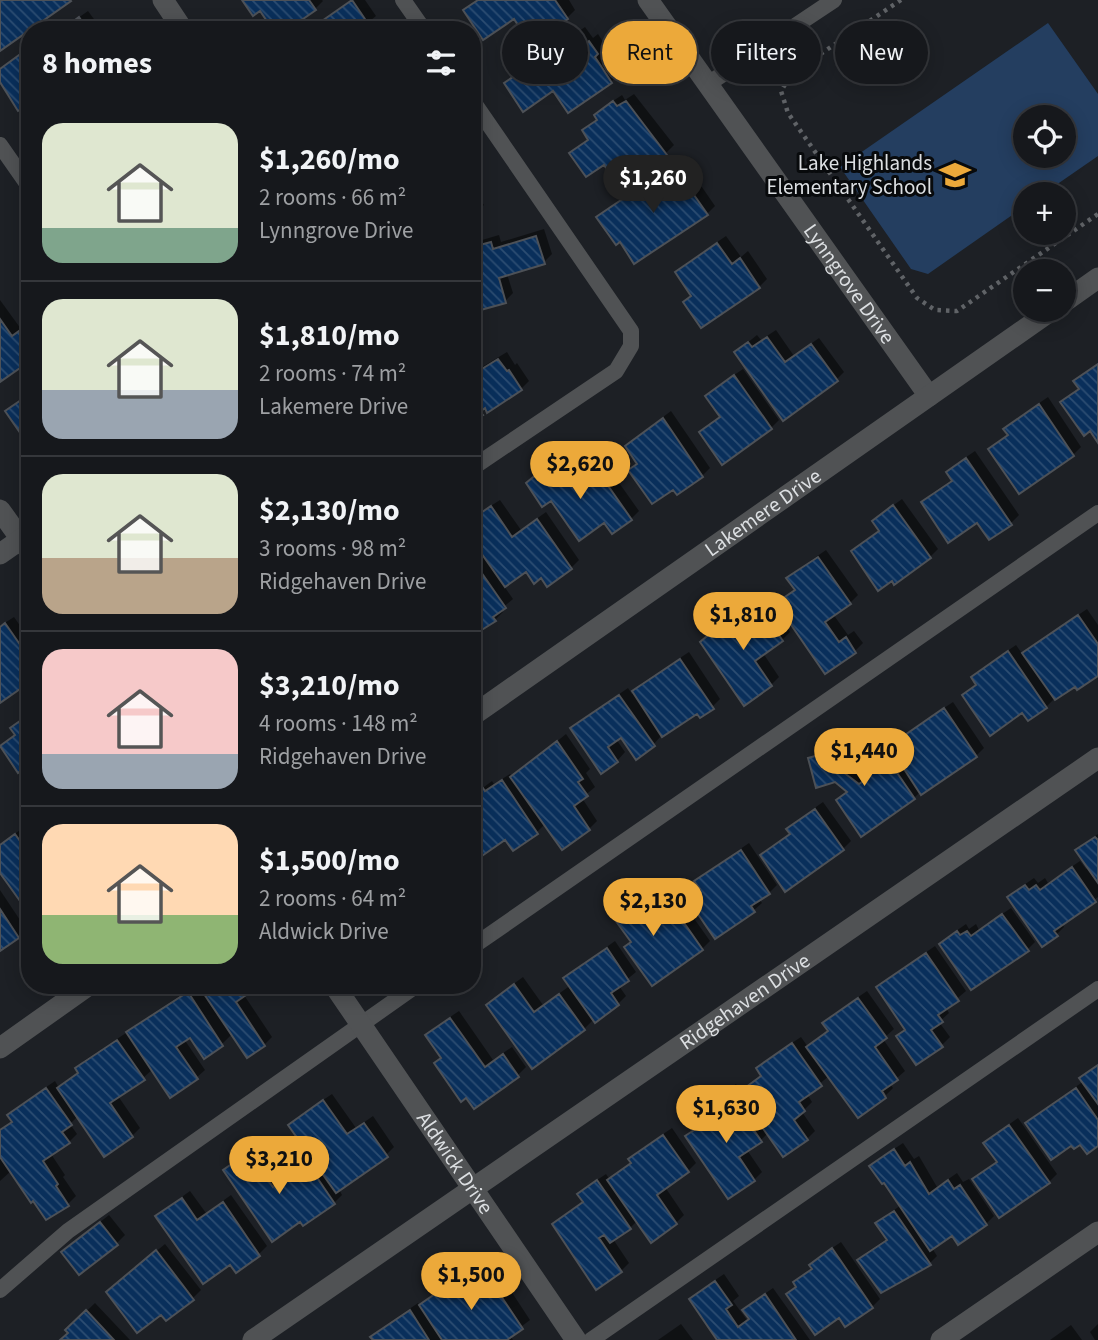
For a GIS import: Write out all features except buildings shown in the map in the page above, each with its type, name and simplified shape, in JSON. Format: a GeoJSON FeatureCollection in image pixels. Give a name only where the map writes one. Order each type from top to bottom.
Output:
{"type":"FeatureCollection","features":[{"type":"Feature","properties":{"kind":"street"},"geometry":{"type":"LineString","coordinates":[[163,0],[177,21]]}},
{"type":"Feature","properties":{"kind":"street","name":"Lynngrove Drive"},"geometry":{"type":"LineString","coordinates":[[650,1],[929,396]]}},
{"type":"Feature","properties":{"kind":"street"},"geometry":{"type":"LineString","coordinates":[[1076,294],[1098,278]]}},
{"type":"Feature","properties":{"kind":"street","name":"Lakemere Drive"},"geometry":{"type":"LineString","coordinates":[[481,710],[1035,322]]}},
{"type":"Feature","properties":{"kind":"street"},"geometry":{"type":"LineString","coordinates":[[0,510],[21,535]]}},
{"type":"Feature","properties":{"kind":"street"},"geometry":{"type":"LineString","coordinates":[[0,554],[21,545]]}},
{"type":"Feature","properties":{"kind":"street","name":"Ridgehaven Drive"},"geometry":{"type":"LineString","coordinates":[[253,1340],[1098,758]]}},
{"type":"Feature","properties":{"kind":"street"},"geometry":{"type":"LineString","coordinates":[[0,1048],[76,994]]}},
{"type":"Feature","properties":{"kind":"street","name":"Aldwick Drive"},"geometry":{"type":"LineString","coordinates":[[340,994],[576,1340]]}},
{"type":"Feature","properties":{"kind":"street"},"geometry":{"type":"LineString","coordinates":[[942,1340],[1098,1232]]}},
{"type":"Feature","properties":{"kind":"lane"},"geometry":{"type":"LineString","coordinates":[[403,0],[418,21]]}},
{"type":"Feature","properties":{"kind":"lane"},"geometry":{"type":"LineString","coordinates":[[708,85],[834,0]]}},
{"type":"Feature","properties":{"kind":"lane"},"geometry":{"type":"LineString","coordinates":[[481,113],[631,331],[631,346],[616,371],[481,462]]}},
{"type":"Feature","properties":{"kind":"lane"},"geometry":{"type":"LineString","coordinates":[[0,145],[21,175]]}},
{"type":"Feature","properties":{"kind":"lane"},"geometry":{"type":"LineString","coordinates":[[481,941],[1098,513]]}},
{"type":"Feature","properties":{"kind":"lane"},"geometry":{"type":"LineString","coordinates":[[591,1340],[1098,989]]}},
{"type":"Feature","properties":{"kind":"lane"},"geometry":{"type":"LineString","coordinates":[[0,1290],[68,1231],[404,994]]}},
{"type":"Feature","properties":{"kind":"path"},"geometry":{"type":"LineString","coordinates":[[901,0],[792,73],[781,91],[788,113],[917,298],[935,310],[957,311],[1098,214]]}},
{"type":"Feature","properties":{"kind":"shaded area"},"geometry":{"type":"Polygon","coordinates":[[[1048,23],[1098,94],[1098,156],[1060,182],[1013,182],[1013,214],[928,274],[911,269],[840,167],[1048,23]]]}},
{"type":"Feature","properties":{"kind":"place","name":"Lake Highlands Elementary School"},"geometry":{"type":"Point","coordinates":[955,175]}}]}
